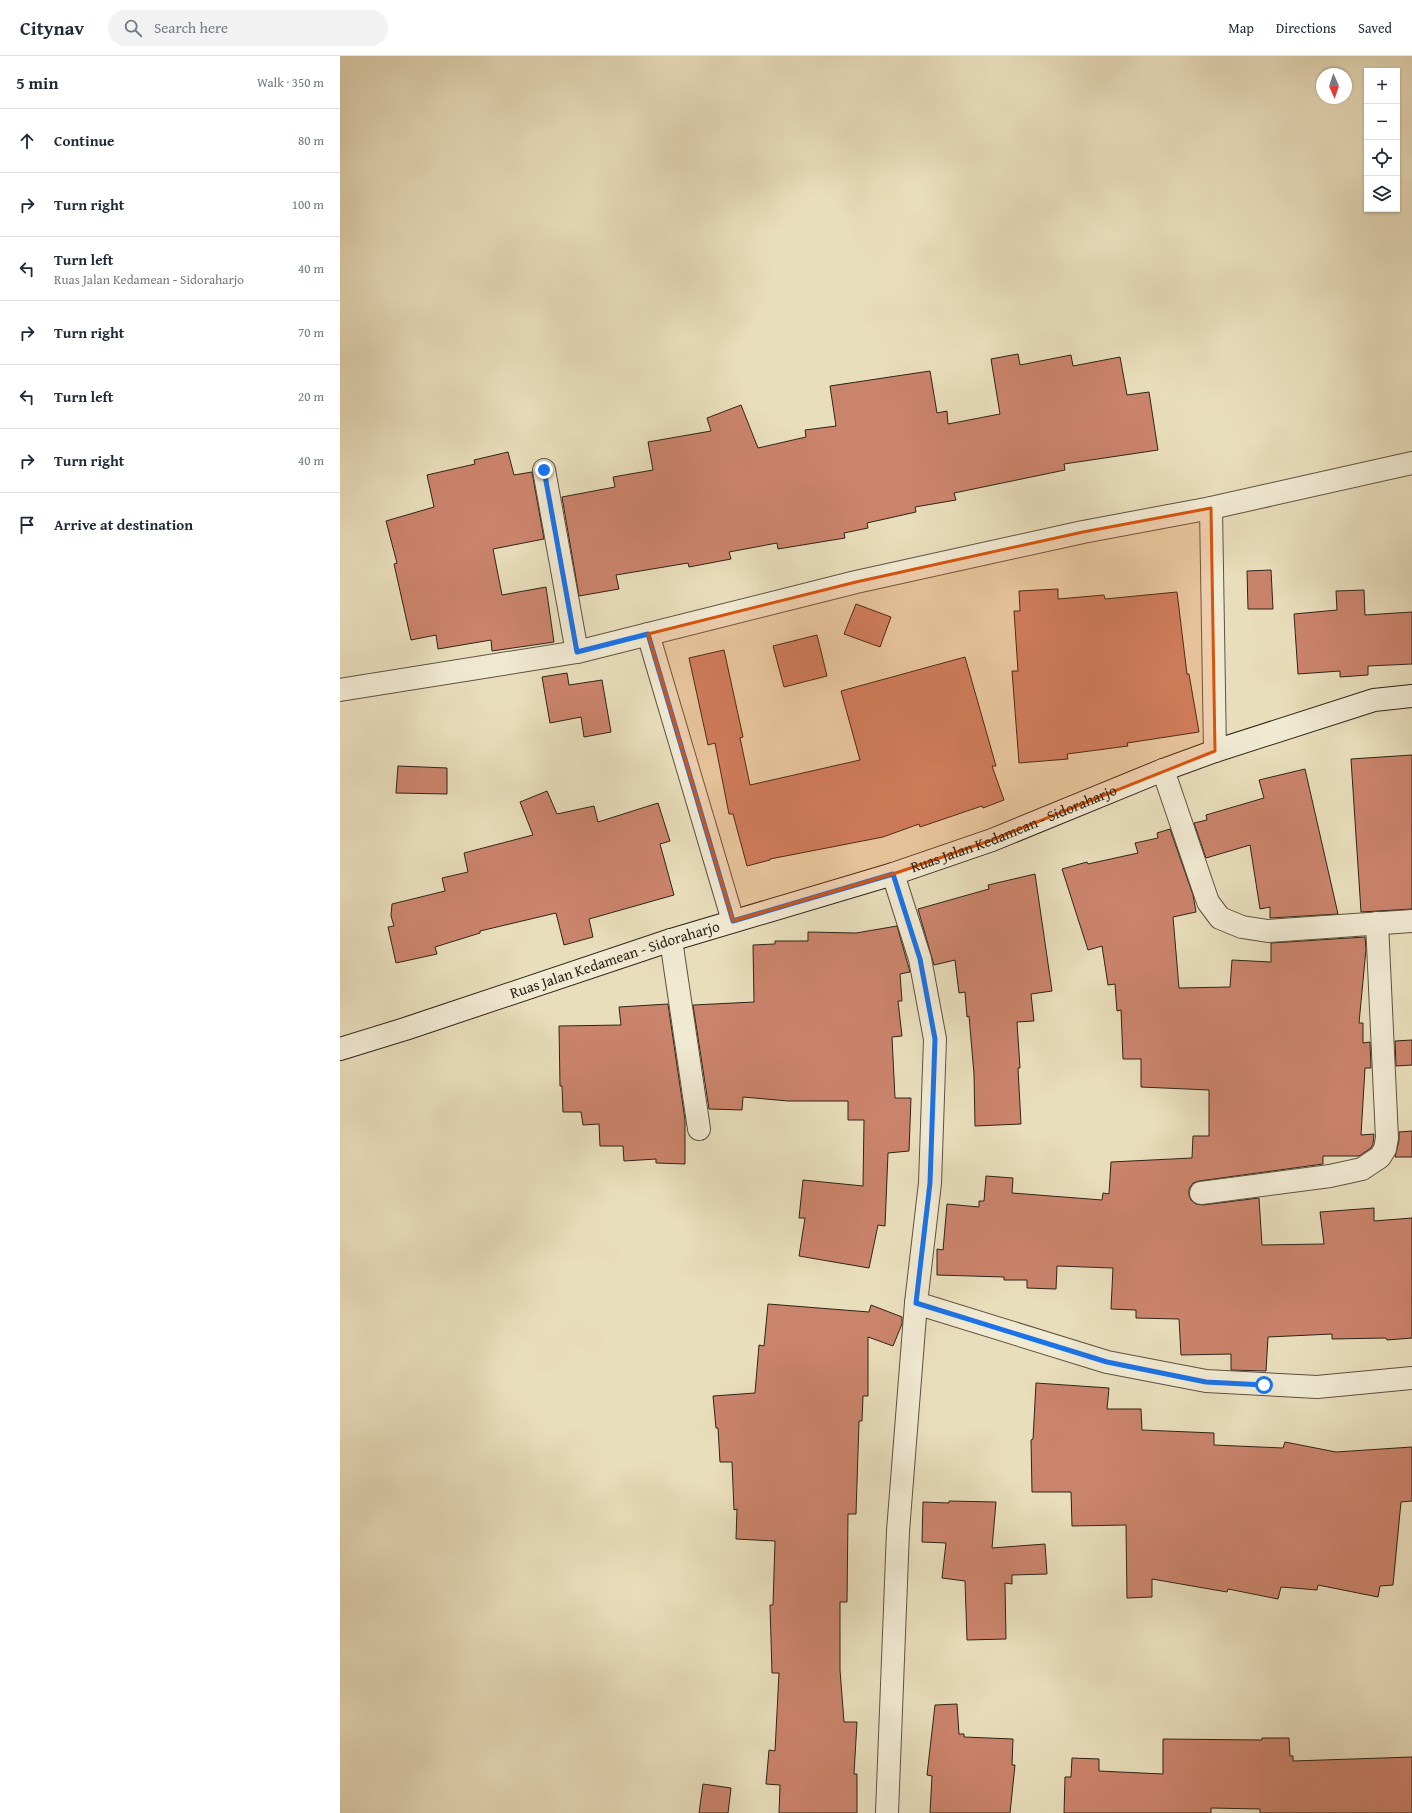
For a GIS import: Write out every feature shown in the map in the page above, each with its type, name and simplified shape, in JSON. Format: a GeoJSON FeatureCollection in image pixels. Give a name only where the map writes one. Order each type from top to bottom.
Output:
{"type":"FeatureCollection","features":[{"type":"Feature","properties":{"kind":"street"},"geometry":{"type":"LineString","coordinates":[[340,690],[577,652],[856,582],[1084,532],[1211,508],[1412,463]]}},
{"type":"Feature","properties":{"kind":"street"},"geometry":{"type":"LineString","coordinates":[[544,470],[577,652]]}},
{"type":"Feature","properties":{"kind":"street"},"geometry":{"type":"LineString","coordinates":[[1211,508],[1215,751]]}},
{"type":"Feature","properties":{"kind":"street"},"geometry":{"type":"LineString","coordinates":[[648,634],[733,921]]}},
{"type":"Feature","properties":{"kind":"street","name":"Ruas Jalan Kedamean - Sidoraharjo"},"geometry":{"type":"LineString","coordinates":[[340,1048],[413,1027],[671,940],[893,874],[992,840],[1163,770],[1215,751],[1374,700],[1412,696]]}},
{"type":"Feature","properties":{"kind":"street"},"geometry":{"type":"LineString","coordinates":[[1163,770],[1208,902],[1220,918],[1242,927],[1268,931],[1412,921]]}},
{"type":"Feature","properties":{"kind":"street"},"geometry":{"type":"LineString","coordinates":[[887,1813],[898,1531],[916,1303],[930,1183],[935,1039],[920,959],[893,874]]}},
{"type":"Feature","properties":{"kind":"street"},"geometry":{"type":"LineString","coordinates":[[1201,1192],[1330,1176],[1362,1169],[1380,1157],[1385,1149],[1387,1138],[1377,923]]}},
{"type":"Feature","properties":{"kind":"street"},"geometry":{"type":"LineString","coordinates":[[671,940],[699,1130]]}},
{"type":"Feature","properties":{"kind":"street"},"geometry":{"type":"LineString","coordinates":[[916,1303],[1107,1362],[1206,1382],[1317,1387],[1412,1378]]}},
{"type":"Feature","properties":{"kind":"highlighted area"},"geometry":{"type":"Polygon","coordinates":[[[1211,508],[1215,751],[992,840],[893,874],[733,921],[648,634],[856,582],[1083,532],[1211,508]]]}},
{"type":"Feature","properties":{"kind":"building"},"geometry":{"type":"Polygon","coordinates":[[[1018,354],[1020,365],[1071,355],[1073,366],[1120,357],[1127,395],[1149,392],[1158,450],[1064,464],[1065,470],[954,493],[956,500],[915,507],[916,512],[867,523],[868,528],[844,533],[845,538],[778,549],[777,543],[729,552],[731,559],[689,567],[688,563],[616,575],[619,589],[579,596],[562,497],[615,487],[613,477],[653,470],[648,442],[711,431],[707,418],[741,405],[758,448],[806,437],[805,430],[836,426],[830,386],[930,371],[937,413],[947,411],[948,424],[1000,414],[991,359],[1018,354]]]}},
{"type":"Feature","properties":{"kind":"building"},"geometry":{"type":"Polygon","coordinates":[[[508,452],[514,475],[532,472],[544,539],[493,549],[502,595],[546,587],[554,642],[492,651],[491,640],[438,649],[436,635],[411,640],[394,564],[397,563],[386,521],[434,507],[427,475],[475,464],[474,460],[508,452]]]}},
{"type":"Feature","properties":{"kind":"building"},"geometry":{"type":"Polygon","coordinates":[[[1271,570],[1273,609],[1248,609],[1247,571],[1271,570]]]}},
{"type":"Feature","properties":{"kind":"building"},"geometry":{"type":"Polygon","coordinates":[[[1058,589],[1058,599],[1104,595],[1105,599],[1177,592],[1187,674],[1189,674],[1199,732],[1127,743],[1128,746],[1067,754],[1068,759],[1019,763],[1012,671],[1018,671],[1014,611],[1020,611],[1019,591],[1058,589]]]}},
{"type":"Feature","properties":{"kind":"building"},"geometry":{"type":"Polygon","coordinates":[[[1364,590],[1365,615],[1412,612],[1412,664],[1368,666],[1368,675],[1340,677],[1340,671],[1298,674],[1294,614],[1337,610],[1336,591],[1364,590]]]}},
{"type":"Feature","properties":{"kind":"building"},"geometry":{"type":"Polygon","coordinates":[[[856,604],[891,617],[880,647],[844,634],[856,604]]]}},
{"type":"Feature","properties":{"kind":"building"},"geometry":{"type":"Polygon","coordinates":[[[817,635],[827,676],[784,687],[773,646],[817,635]]]}},
{"type":"Feature","properties":{"kind":"building"},"geometry":{"type":"Polygon","coordinates":[[[724,650],[743,737],[740,738],[750,785],[860,760],[841,691],[965,657],[996,766],[992,766],[1004,800],[920,827],[919,824],[883,837],[770,859],[747,866],[733,814],[729,814],[715,743],[708,745],[689,658],[724,650]]]}},
{"type":"Feature","properties":{"kind":"building"},"geometry":{"type":"Polygon","coordinates":[[[567,673],[569,685],[602,680],[611,732],[584,737],[581,717],[550,723],[542,677],[567,673]]]}},
{"type":"Feature","properties":{"kind":"building"},"geometry":{"type":"Polygon","coordinates":[[[1412,755],[1412,909],[1361,912],[1351,759],[1412,755]]]}},
{"type":"Feature","properties":{"kind":"building"},"geometry":{"type":"Polygon","coordinates":[[[398,766],[447,768],[447,794],[396,793],[398,766]]]}},
{"type":"Feature","properties":{"kind":"building"},"geometry":{"type":"Polygon","coordinates":[[[1305,769],[1338,914],[1270,918],[1270,907],[1260,909],[1250,845],[1206,858],[1194,823],[1207,820],[1206,815],[1264,798],[1259,780],[1305,769]]]}},
{"type":"Feature","properties":{"kind":"building"},"geometry":{"type":"Polygon","coordinates":[[[547,791],[557,814],[594,806],[598,822],[658,803],[670,841],[660,844],[674,895],[589,919],[593,937],[564,945],[556,913],[480,931],[480,933],[435,947],[437,954],[396,963],[388,927],[394,926],[391,916],[392,904],[445,891],[442,878],[468,872],[464,853],[533,835],[520,802],[547,791]]]}},
{"type":"Feature","properties":{"kind":"building"},"geometry":{"type":"Polygon","coordinates":[[[1170,829],[1193,895],[1196,912],[1173,917],[1179,988],[1230,987],[1232,960],[1271,962],[1271,943],[1365,937],[1366,949],[1359,1023],[1363,1023],[1363,1043],[1370,1042],[1371,1068],[1365,1068],[1361,1135],[1374,1134],[1371,1148],[1359,1156],[1323,1156],[1323,1164],[1199,1181],[1193,1183],[1189,1189],[1191,1200],[1196,1204],[1203,1205],[1259,1198],[1262,1245],[1324,1244],[1320,1212],[1374,1208],[1374,1221],[1412,1218],[1412,1338],[1387,1340],[1386,1338],[1332,1339],[1332,1334],[1268,1337],[1266,1371],[1231,1370],[1231,1354],[1181,1355],[1179,1319],[1136,1318],[1136,1310],[1111,1309],[1113,1268],[1057,1266],[1056,1289],[1027,1288],[1027,1280],[1004,1280],[1004,1277],[937,1275],[937,1249],[943,1250],[947,1204],[979,1207],[979,1201],[984,1201],[986,1176],[1013,1178],[1012,1193],[1102,1200],[1103,1193],[1109,1194],[1111,1162],[1192,1158],[1193,1136],[1209,1136],[1209,1090],[1141,1087],[1141,1059],[1123,1059],[1121,1010],[1117,1011],[1115,984],[1108,985],[1102,946],[1088,950],[1062,869],[1087,862],[1088,864],[1138,853],[1135,843],[1158,838],[1157,833],[1170,829]]]}},
{"type":"Feature","properties":{"kind":"building"},"geometry":{"type":"Polygon","coordinates":[[[1035,874],[1052,991],[1031,994],[1034,1021],[1017,1022],[1021,1124],[975,1126],[974,1074],[969,1016],[967,1017],[965,992],[959,993],[955,960],[934,965],[918,909],[989,889],[988,885],[1035,874]]]}},
{"type":"Feature","properties":{"kind":"building"},"geometry":{"type":"Polygon","coordinates":[[[897,926],[910,972],[900,974],[902,1001],[898,1001],[902,1036],[892,1037],[895,1098],[911,1098],[909,1151],[888,1153],[885,1226],[878,1225],[869,1268],[799,1256],[805,1218],[799,1218],[803,1180],[863,1186],[864,1120],[848,1120],[848,1101],[788,1101],[743,1097],[742,1110],[709,1109],[693,1005],[754,1002],[753,945],[775,944],[775,941],[808,941],[808,932],[856,933],[897,926]]]}},
{"type":"Feature","properties":{"kind":"building"},"geometry":{"type":"Polygon","coordinates":[[[668,1004],[685,1120],[685,1164],[656,1163],[656,1159],[624,1161],[623,1146],[600,1146],[599,1124],[583,1125],[581,1112],[563,1112],[562,1086],[560,1086],[559,1026],[621,1025],[619,1007],[668,1004]]]}},
{"type":"Feature","properties":{"kind":"building"},"geometry":{"type":"Polygon","coordinates":[[[1412,1040],[1412,1065],[1396,1066],[1395,1041],[1412,1040]]]}},
{"type":"Feature","properties":{"kind":"building"},"geometry":{"type":"Polygon","coordinates":[[[1412,1131],[1412,1157],[1395,1157],[1399,1140],[1399,1132],[1412,1131]]]}},
{"type":"Feature","properties":{"kind":"building"},"geometry":{"type":"Polygon","coordinates":[[[768,1304],[869,1312],[871,1305],[902,1317],[902,1324],[893,1346],[868,1337],[868,1396],[863,1396],[862,1421],[859,1421],[856,1514],[848,1514],[847,1602],[840,1602],[840,1670],[844,1722],[857,1722],[854,1774],[857,1774],[857,1813],[779,1813],[780,1785],[766,1784],[769,1750],[775,1751],[779,1673],[772,1673],[770,1605],[773,1605],[775,1541],[736,1539],[737,1509],[734,1510],[732,1462],[720,1462],[718,1428],[716,1428],[713,1396],[755,1393],[759,1345],[764,1346],[768,1304]]]}},
{"type":"Feature","properties":{"kind":"building"},"geometry":{"type":"Polygon","coordinates":[[[1036,1383],[1109,1388],[1107,1409],[1141,1409],[1142,1430],[1214,1433],[1214,1445],[1283,1448],[1285,1442],[1336,1452],[1412,1447],[1412,1501],[1401,1502],[1393,1585],[1380,1586],[1378,1597],[1318,1585],[1317,1590],[1281,1587],[1278,1599],[1228,1589],[1227,1592],[1152,1579],[1152,1597],[1127,1598],[1126,1525],[1072,1526],[1071,1492],[1032,1492],[1031,1440],[1033,1439],[1036,1383]]]}},
{"type":"Feature","properties":{"kind":"building"},"geometry":{"type":"Polygon","coordinates":[[[949,1501],[996,1502],[992,1548],[1045,1544],[1047,1574],[1012,1575],[1012,1584],[1005,1583],[1006,1639],[967,1640],[965,1581],[942,1578],[946,1543],[922,1542],[923,1502],[949,1503],[949,1501]]]}},
{"type":"Feature","properties":{"kind":"building"},"geometry":{"type":"Polygon","coordinates":[[[957,1704],[959,1734],[964,1734],[964,1737],[1013,1739],[1012,1765],[1015,1765],[1010,1813],[930,1813],[932,1776],[927,1775],[935,1705],[957,1704]]]}},
{"type":"Feature","properties":{"kind":"building"},"geometry":{"type":"Polygon","coordinates":[[[1262,1738],[1289,1738],[1290,1756],[1293,1756],[1293,1761],[1412,1757],[1412,1813],[1260,1813],[1260,1809],[1211,1808],[1211,1813],[1064,1813],[1065,1777],[1071,1777],[1072,1758],[1099,1759],[1099,1771],[1163,1774],[1163,1739],[1262,1740],[1262,1738]]]}},
{"type":"Feature","properties":{"kind":"building"},"geometry":{"type":"Polygon","coordinates":[[[703,1784],[731,1788],[728,1813],[699,1813],[703,1784]]]}},
{"type":"Feature","properties":{"kind":"route"},"geometry":{"type":"LineString","coordinates":[[544,470],[577,652],[648,634],[733,921],[893,874],[920,959],[935,1039],[930,1183],[916,1303],[1107,1362],[1206,1382],[1264,1385]]}}]}
